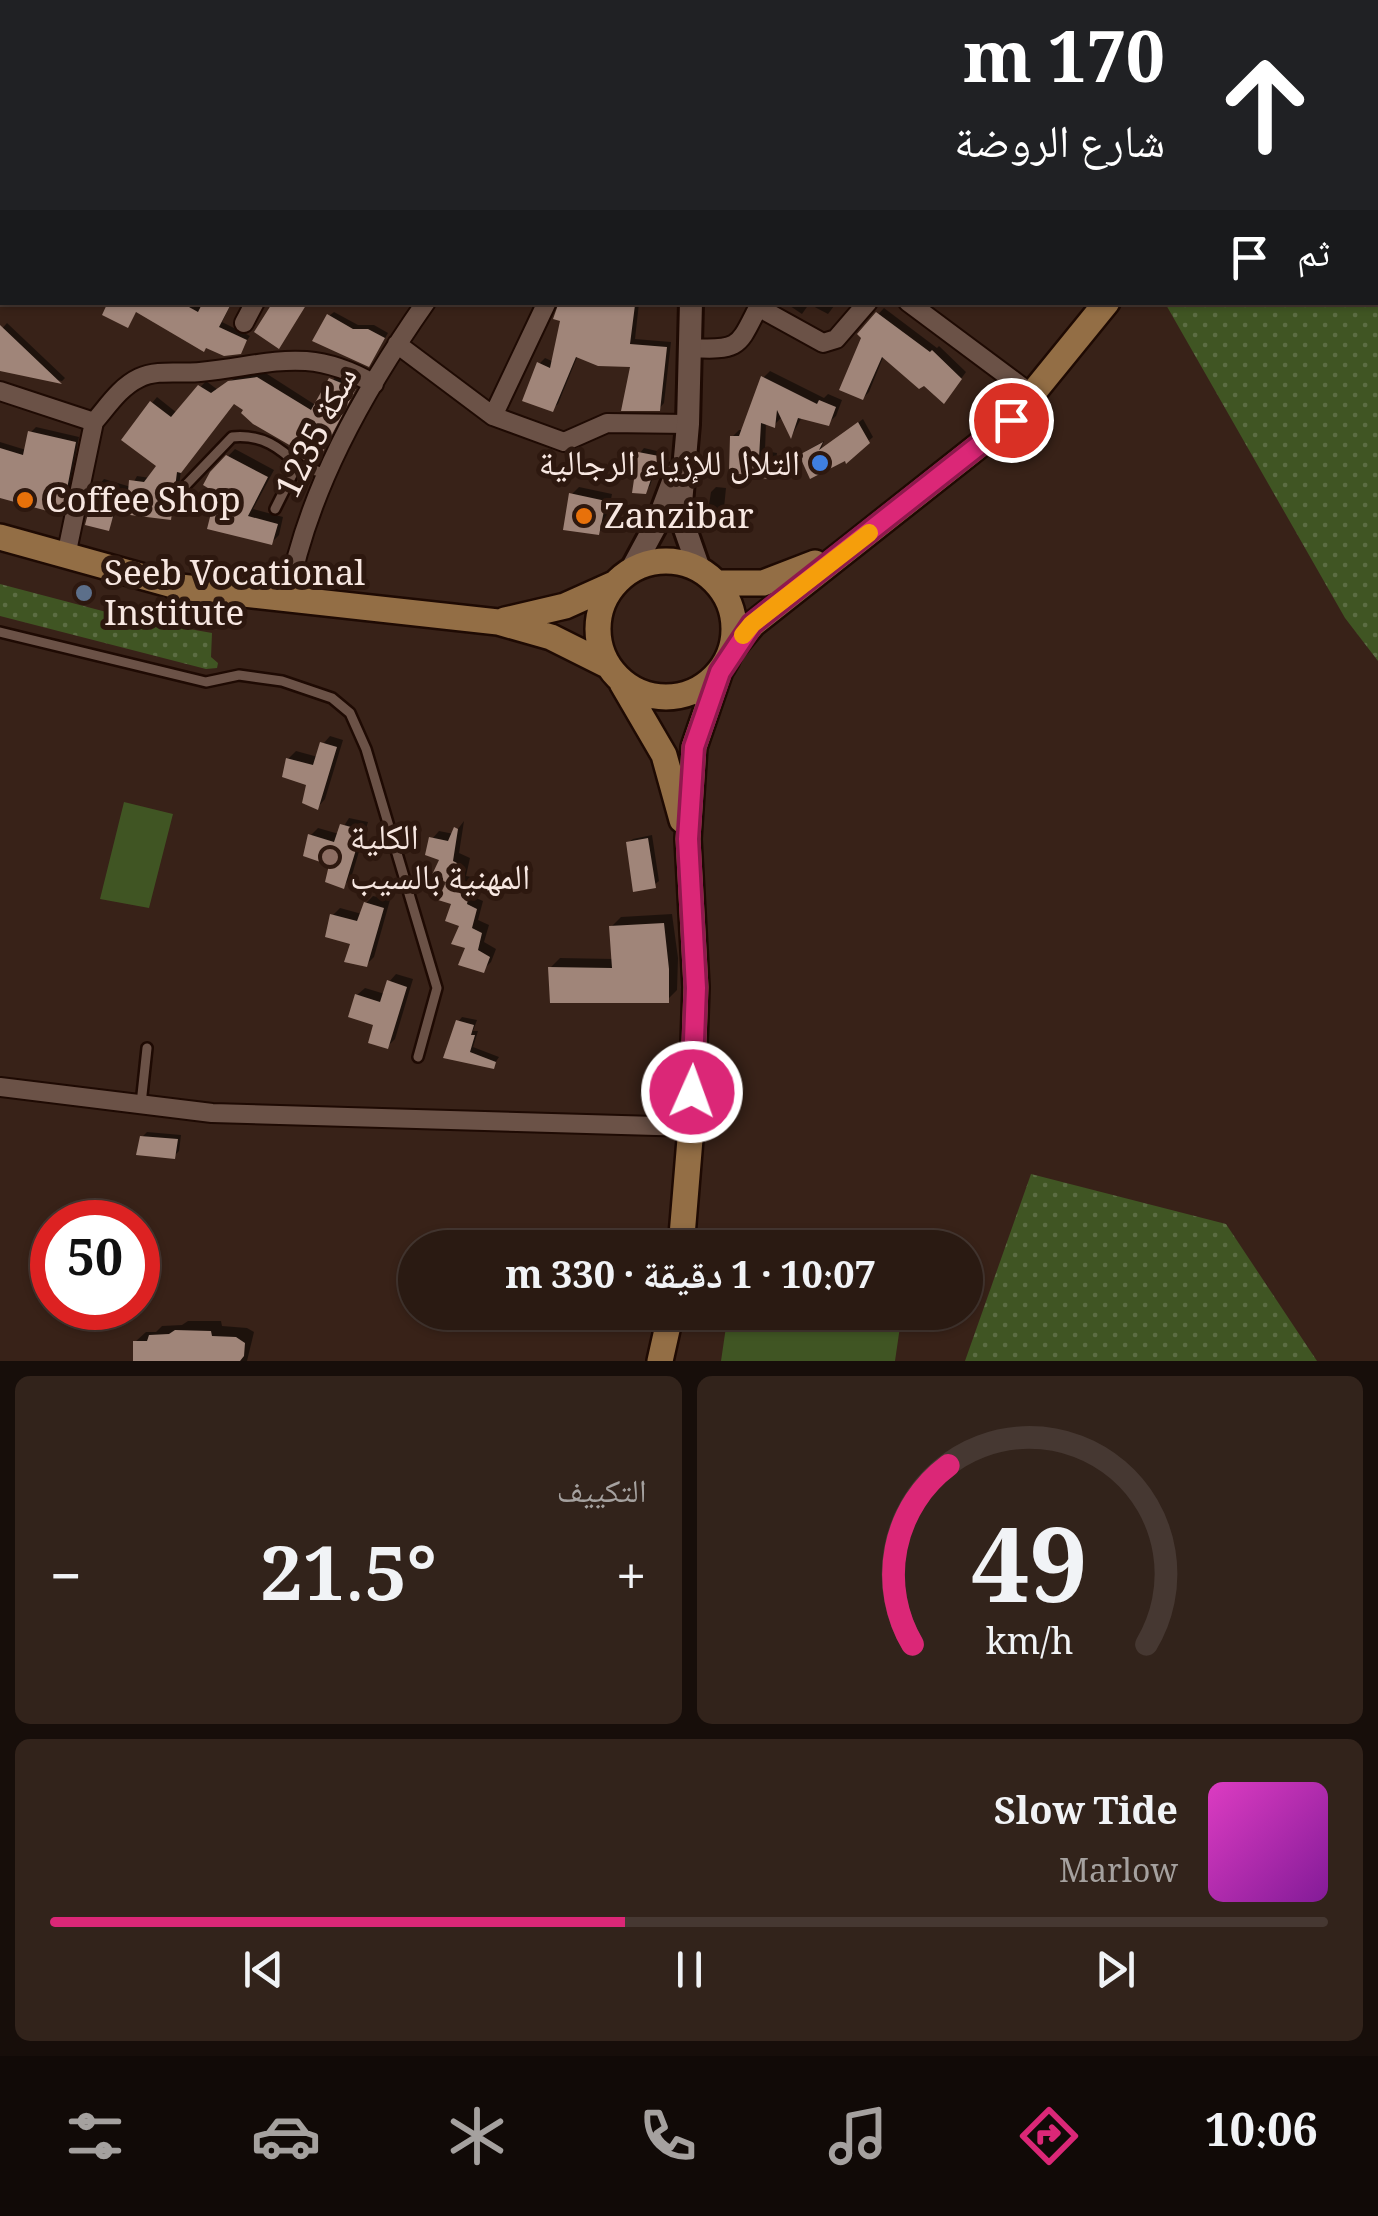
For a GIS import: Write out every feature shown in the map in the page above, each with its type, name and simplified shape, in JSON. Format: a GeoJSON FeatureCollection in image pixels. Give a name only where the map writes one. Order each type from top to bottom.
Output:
{"type":"FeatureCollection","features":[{"type":"Feature","properties":{"kind":"main road"},"geometry":{"type":"LineString","coordinates":[[0,537],[180,588],[498,622],[551,636],[614,673],[639,693],[660,698],[681,696],[703,687],[752,624],[1011,420],[1105,305]]}},
{"type":"Feature","properties":{"kind":"main road"},"geometry":{"type":"LineString","coordinates":[[498,622],[565,606],[654,561],[677,561],[709,576],[763,584],[802,570],[859,540]]}},
{"type":"Feature","properties":{"kind":"main road"},"geometry":{"type":"LineString","coordinates":[[623,576],[602,602],[599,645],[664,755],[688,839]]}},
{"type":"Feature","properties":{"kind":"main road"},"geometry":{"type":"LineString","coordinates":[[682,1230],[696,988],[688,839],[694,747],[735,627],[709,576]]}},
{"type":"Feature","properties":{"kind":"main road"},"geometry":{"type":"LineString","coordinates":[[660,1361],[667,1330]]}},
{"type":"Feature","properties":{"kind":"street"},"geometry":{"type":"LineString","coordinates":[[244,323],[253,305]]}},
{"type":"Feature","properties":{"kind":"street","name":"سكة 1235"},"geometry":{"type":"LineString","coordinates":[[287,601],[295,556],[325,473],[397,344],[424,305]]}},
{"type":"Feature","properties":{"kind":"street"},"geometry":{"type":"LineString","coordinates":[[492,416],[546,305]]}},
{"type":"Feature","properties":{"kind":"street"},"geometry":{"type":"LineString","coordinates":[[690,305],[683,515],[709,576]]}},
{"type":"Feature","properties":{"kind":"street"},"geometry":{"type":"LineString","coordinates":[[691,348],[722,350],[735,346],[746,336],[760,305],[823,343],[836,339],[865,305]]}},
{"type":"Feature","properties":{"kind":"street"},"geometry":{"type":"LineString","coordinates":[[912,305],[1034,396]]}},
{"type":"Feature","properties":{"kind":"street"},"geometry":{"type":"LineString","coordinates":[[397,344],[492,416],[564,442],[607,423],[688,424]]}},
{"type":"Feature","properties":{"kind":"street"},"geometry":{"type":"LineString","coordinates":[[66,556],[94,422],[125,386],[142,376],[232,369],[283,358],[350,370],[374,384]]}},
{"type":"Feature","properties":{"kind":"street"},"geometry":{"type":"LineString","coordinates":[[0,391],[94,422]]}},
{"type":"Feature","properties":{"kind":"street"},"geometry":{"type":"LineString","coordinates":[[623,576],[658,519],[683,457]]}},
{"type":"Feature","properties":{"kind":"street"},"geometry":{"type":"LineString","coordinates":[[0,1087],[212,1113],[691,1128]]}},
{"type":"Feature","properties":{"kind":"lane"},"geometry":{"type":"LineString","coordinates":[[184,486],[232,437],[267,440],[283,449],[300,467],[325,473]]}},
{"type":"Feature","properties":{"kind":"lane"},"geometry":{"type":"LineString","coordinates":[[275,509],[290,473],[300,467]]}},
{"type":"Feature","properties":{"kind":"lane"},"geometry":{"type":"LineString","coordinates":[[0,632],[206,682],[238,675],[282,682],[332,698],[350,713],[366,749],[437,988],[418,1056]]}},
{"type":"Feature","properties":{"kind":"lane"},"geometry":{"type":"LineString","coordinates":[[141,1104],[147,1048]]}},
{"type":"Feature","properties":{"kind":"green space"},"geometry":{"type":"Polygon","coordinates":[[[1166,305],[1378,305],[1378,661],[1345,618],[1166,305]]]}},
{"type":"Feature","properties":{"kind":"green space"},"geometry":{"type":"Polygon","coordinates":[[[0,584],[133,619],[212,633],[211,657],[218,663],[217,668],[206,669],[0,616],[0,584]]]}},
{"type":"Feature","properties":{"kind":"green space"},"geometry":{"type":"Polygon","coordinates":[[[124,802],[173,814],[149,908],[100,899],[124,802]]]}},
{"type":"Feature","properties":{"kind":"green space"},"geometry":{"type":"Polygon","coordinates":[[[1031,1174],[1226,1224],[1317,1361],[965,1361],[976,1330],[983,1330],[983,1310],[1031,1174]]]}},
{"type":"Feature","properties":{"kind":"green space"},"geometry":{"type":"Polygon","coordinates":[[[725,1330],[900,1330],[895,1361],[721,1361],[725,1330]]]}},
{"type":"Feature","properties":{"kind":"building"},"geometry":{"type":"Polygon","coordinates":[[[107,305],[185,305],[198,312],[202,305],[230,305],[219,327],[247,340],[241,354],[224,356],[206,348],[204,352],[136,312],[128,328],[102,315],[107,305]]]}},
{"type":"Feature","properties":{"kind":"building"},"geometry":{"type":"Polygon","coordinates":[[[271,305],[306,305],[279,349],[254,332],[271,305]]]}},
{"type":"Feature","properties":{"kind":"building"},"geometry":{"type":"Polygon","coordinates":[[[558,305],[635,305],[630,344],[667,347],[660,411],[621,411],[630,367],[598,366],[576,357],[553,412],[522,401],[537,362],[550,368],[560,321],[553,319],[558,305]]]}},
{"type":"Feature","properties":{"kind":"building"},"geometry":{"type":"Polygon","coordinates":[[[876,312],[932,350],[962,379],[944,404],[924,386],[919,389],[882,357],[863,400],[839,390],[861,338],[857,334],[876,312]]]}},
{"type":"Feature","properties":{"kind":"building"},"geometry":{"type":"Polygon","coordinates":[[[327,314],[353,329],[368,329],[385,338],[369,367],[312,341],[327,314]]]}},
{"type":"Feature","properties":{"kind":"building"},"geometry":{"type":"Polygon","coordinates":[[[0,325],[62,384],[0,371],[0,325]]]}},
{"type":"Feature","properties":{"kind":"building"},"geometry":{"type":"Polygon","coordinates":[[[761,376],[817,404],[819,400],[836,407],[829,426],[798,418],[791,439],[777,410],[775,428],[761,423],[759,458],[771,460],[768,479],[729,472],[730,436],[739,436],[761,376]]]}},
{"type":"Feature","properties":{"kind":"building"},"geometry":{"type":"Polygon","coordinates":[[[257,377],[311,410],[329,378],[356,389],[317,463],[304,460],[298,450],[253,424],[234,404],[181,473],[177,472],[171,520],[114,513],[109,531],[85,525],[96,483],[128,492],[129,480],[144,482],[156,466],[121,440],[150,401],[171,417],[198,385],[211,393],[228,381],[257,377]]]}},
{"type":"Feature","properties":{"kind":"building"},"geometry":{"type":"Polygon","coordinates":[[[858,422],[870,443],[846,464],[845,461],[810,479],[799,455],[823,442],[819,450],[858,422]]]}},
{"type":"Feature","properties":{"kind":"building"},"geometry":{"type":"Polygon","coordinates":[[[28,431],[76,442],[62,515],[0,498],[0,448],[23,455],[28,431]]]}},
{"type":"Feature","properties":{"kind":"building"},"geometry":{"type":"Polygon","coordinates":[[[638,452],[659,456],[646,494],[632,493],[638,452]]]}},
{"type":"Feature","properties":{"kind":"building"},"geometry":{"type":"Polygon","coordinates":[[[226,455],[268,477],[248,516],[278,524],[272,545],[207,529],[216,493],[203,485],[226,455]]]}},
{"type":"Feature","properties":{"kind":"building","name":"Zanzibar"},"geometry":{"type":"Polygon","coordinates":[[[569,493],[606,501],[599,535],[563,530],[569,493]]]}},
{"type":"Feature","properties":{"kind":"building"},"geometry":{"type":"Polygon","coordinates":[[[320,742],[337,747],[318,810],[302,803],[306,785],[282,777],[286,758],[313,765],[320,742]]]}},
{"type":"Feature","properties":{"kind":"building"},"geometry":{"type":"Polygon","coordinates":[[[340,824],[362,830],[344,889],[325,882],[329,865],[303,856],[308,834],[334,842],[340,824]]]}},
{"type":"Feature","properties":{"kind":"building"},"geometry":{"type":"Polygon","coordinates":[[[454,827],[458,829],[453,861],[463,866],[460,883],[471,885],[467,904],[477,909],[472,928],[482,933],[478,950],[490,957],[484,973],[458,965],[465,948],[451,944],[459,926],[445,921],[451,904],[438,900],[446,882],[431,877],[439,860],[425,855],[429,837],[448,841],[454,827]]]}},
{"type":"Feature","properties":{"kind":"building"},"geometry":{"type":"Polygon","coordinates":[[[648,838],[656,888],[633,892],[626,842],[648,838]]]}},
{"type":"Feature","properties":{"kind":"building"},"geometry":{"type":"Polygon","coordinates":[[[364,902],[384,908],[367,967],[344,962],[350,944],[325,937],[330,914],[357,921],[364,902]]]}},
{"type":"Feature","properties":{"kind":"building"},"geometry":{"type":"Polygon","coordinates":[[[664,923],[669,1003],[550,1003],[548,967],[612,968],[609,926],[664,923]]]}},
{"type":"Feature","properties":{"kind":"building"},"geometry":{"type":"Polygon","coordinates":[[[387,980],[407,987],[388,1049],[368,1043],[373,1025],[348,1017],[355,994],[380,1002],[387,980]]]}},
{"type":"Feature","properties":{"kind":"building"},"geometry":{"type":"Polygon","coordinates":[[[456,1020],[474,1025],[470,1052],[496,1062],[494,1069],[443,1058],[456,1020]]]}},
{"type":"Feature","properties":{"kind":"building"},"geometry":{"type":"Polygon","coordinates":[[[140,1136],[178,1139],[175,1159],[136,1155],[140,1136]]]}},
{"type":"Feature","properties":{"kind":"building"},"geometry":{"type":"Polygon","coordinates":[[[175,1330],[211,1331],[212,1336],[236,1337],[245,1343],[244,1356],[240,1361],[133,1361],[133,1341],[147,1341],[149,1335],[175,1330]]]}},
{"type":"Feature","properties":{"kind":"slow traffic"},"geometry":{"type":"LineString","coordinates":[[743,635],[869,533]]}},
{"type":"Feature","properties":{"kind":"place","name":"التلال للإزياء الرجالية"},"geometry":{"type":"Point","coordinates":[820,463]}},
{"type":"Feature","properties":{"kind":"place","name":"Coffee Shop"},"geometry":{"type":"Point","coordinates":[25,500]}},
{"type":"Feature","properties":{"kind":"place","name":"Zanzibar"},"geometry":{"type":"Point","coordinates":[584,516]}},
{"type":"Feature","properties":{"kind":"place","name":"Seeb Vocational Institute"},"geometry":{"type":"Point","coordinates":[84,593]}},
{"type":"Feature","properties":{"kind":"place","name":"الكلية المهنية بالسيب"},"geometry":{"type":"Point","coordinates":[330,857]}},
{"type":"Feature","properties":{"kind":"route"},"geometry":{"type":"LineString","coordinates":[[692,1092],[696,988],[688,839],[694,747],[720,672],[752,624],[1011,420]]}}]}
